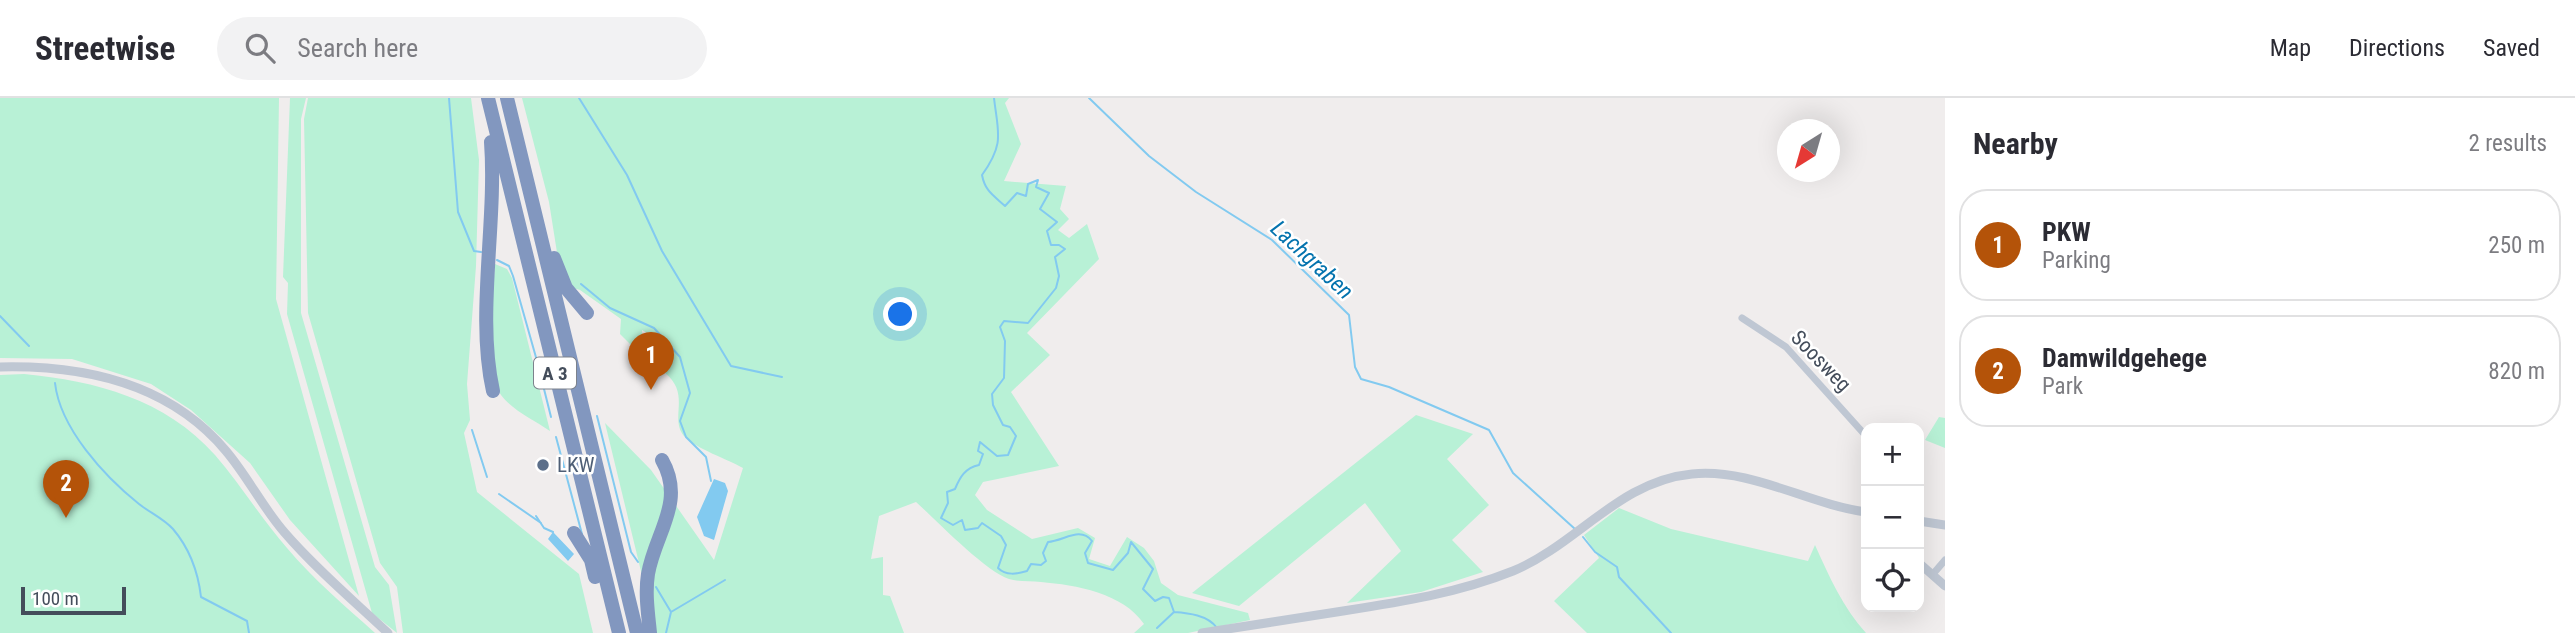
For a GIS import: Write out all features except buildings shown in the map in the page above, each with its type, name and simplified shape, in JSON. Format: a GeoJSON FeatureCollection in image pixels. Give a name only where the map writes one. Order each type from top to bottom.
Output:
{"type":"FeatureCollection","features":[{"type":"Feature","properties":{"kind":"highway","name":"A 3"},"geometry":{"type":"LineString","coordinates":[[488,98],[619,633]]}},
{"type":"Feature","properties":{"kind":"highway","name":"A 3"},"geometry":{"type":"LineString","coordinates":[[507,98],[637,633]]}},
{"type":"Feature","properties":{"kind":"highway"},"geometry":{"type":"LineString","coordinates":[[493,391],[486,358],[495,188],[491,140],[495,131]]}},
{"type":"Feature","properties":{"kind":"highway"},"geometry":{"type":"LineString","coordinates":[[537,223],[547,235],[566,288],[587,313]]}},
{"type":"Feature","properties":{"kind":"highway"},"geometry":{"type":"LineString","coordinates":[[650,633],[648,571],[668,517],[673,491],[662,460]]}},
{"type":"Feature","properties":{"kind":"highway"},"geometry":{"type":"LineString","coordinates":[[574,533],[591,560],[604,605],[614,614]]}},
{"type":"Feature","properties":{"kind":"street","name":"Soosweg"},"geometry":{"type":"LineString","coordinates":[[1742,318],[1786,347],[1861,430]]}},
{"type":"Feature","properties":{"kind":"street"},"geometry":{"type":"LineString","coordinates":[[0,367],[71,369],[106,376],[136,386],[192,419],[225,450],[292,540],[388,633]]}},
{"type":"Feature","properties":{"kind":"street"},"geometry":{"type":"LineString","coordinates":[[1202,633],[1408,600],[1482,582],[1551,552],[1630,493],[1678,476],[1701,473],[1736,476],[1825,505],[1861,511]]}},
{"type":"Feature","properties":{"kind":"street"},"geometry":{"type":"LineString","coordinates":[[1924,522],[1945,525]]}},
{"type":"Feature","properties":{"kind":"street"},"geometry":{"type":"LineString","coordinates":[[1933,574],[1945,560]]}},
{"type":"Feature","properties":{"kind":"street"},"geometry":{"type":"LineString","coordinates":[[1924,567],[1945,586]]}},
{"type":"Feature","properties":{"kind":"green space"},"geometry":{"type":"Polygon","coordinates":[[[0,98],[279,98],[276,299],[359,596],[290,520],[250,463],[191,410],[151,384],[72,359],[0,358],[0,98]]]}},
{"type":"Feature","properties":{"kind":"green space"},"geometry":{"type":"Polygon","coordinates":[[[290,98],[306,98],[301,119],[301,313],[375,567],[389,585],[397,633],[372,613],[287,314],[288,283],[283,277],[290,98]]]}},
{"type":"Feature","properties":{"kind":"green space"},"geometry":{"type":"Polygon","coordinates":[[[308,98],[471,98],[479,160],[476,266],[467,384],[470,420],[464,433],[477,492],[579,574],[593,633],[403,633],[397,587],[380,563],[308,313],[304,119],[308,98]]]}},
{"type":"Feature","properties":{"kind":"green space"},"geometry":{"type":"Polygon","coordinates":[[[522,98],[1009,98],[1005,103],[1021,144],[1004,181],[1066,186],[1060,209],[1069,219],[1058,230],[1069,238],[1087,224],[1099,259],[1027,333],[1050,355],[1011,392],[1059,466],[983,482],[975,495],[987,510],[1032,539],[1078,528],[1095,538],[1089,559],[1110,566],[1127,537],[1144,548],[1154,561],[1161,583],[1178,595],[1248,613],[1250,620],[1188,633],[1134,633],[1144,624],[1135,613],[1098,592],[1055,583],[1013,580],[999,574],[948,533],[916,502],[879,516],[871,559],[883,557],[883,595],[890,596],[904,633],[656,633],[605,423],[651,470],[714,560],[743,468],[704,450],[685,437],[680,430],[679,398],[673,381],[665,373],[660,376],[647,357],[652,336],[642,330],[643,347],[638,352],[620,334],[621,319],[580,290],[573,288],[559,265],[549,202],[522,98]]]}},
{"type":"Feature","properties":{"kind":"green space"},"geometry":{"type":"Polygon","coordinates":[[[495,264],[507,269],[512,278],[550,431],[511,406],[495,383],[491,368],[490,332],[495,264]]]}},
{"type":"Feature","properties":{"kind":"green space"},"geometry":{"type":"Polygon","coordinates":[[[24,374],[103,388],[128,396],[174,420],[215,455],[297,559],[375,633],[0,633],[0,375],[24,374]]]}},
{"type":"Feature","properties":{"kind":"green space"},"geometry":{"type":"Polygon","coordinates":[[[1416,415],[1473,434],[1447,459],[1489,505],[1452,540],[1483,572],[1421,592],[1347,603],[1401,551],[1365,503],[1239,606],[1192,593],[1416,415]]]}},
{"type":"Feature","properties":{"kind":"green space"},"geometry":{"type":"Polygon","coordinates":[[[1939,417],[1945,418],[1945,448],[1925,440],[1939,417]]]}},
{"type":"Feature","properties":{"kind":"green space"},"geometry":{"type":"Polygon","coordinates":[[[1619,508],[1671,529],[1808,561],[1815,545],[1843,602],[1866,633],[1587,633],[1554,601],[1599,558],[1584,535],[1619,508]]]}},
{"type":"Feature","properties":{"kind":"water"},"geometry":{"type":"Polygon","coordinates":[[[714,479],[725,483],[728,491],[714,540],[704,536],[697,517],[714,479]]]}},
{"type":"Feature","properties":{"kind":"water"},"geometry":{"type":"Polygon","coordinates":[[[553,532],[574,554],[568,561],[548,539],[553,532]]]}},
{"type":"Feature","properties":{"kind":"waterway"},"geometry":{"type":"LineString","coordinates":[[449,98],[458,212],[474,251],[481,252]]}},
{"type":"Feature","properties":{"kind":"waterway"},"geometry":{"type":"LineString","coordinates":[[579,98],[627,175],[662,251],[731,366],[782,377]]}},
{"type":"Feature","properties":{"kind":"waterway"},"geometry":{"type":"LineString","coordinates":[[994,98],[998,138],[994,154],[982,175],[985,185],[1005,206],[1017,193],[1026,196],[1028,184],[1038,180],[1036,187],[1049,193],[1040,209],[1057,222],[1047,231],[1051,245],[1059,245],[1065,249],[1055,257],[1059,276],[1056,288],[1028,323],[1004,321],[1000,327],[1005,341],[1004,378],[992,394],[993,405],[1003,425],[1010,427],[1016,436],[1008,455],[997,456],[980,442],[978,451],[983,454],[979,465],[967,471],[955,489],[947,492],[948,503],[941,518],[953,525],[962,520],[965,530],[978,528],[982,523],[1001,536],[1006,545],[998,568],[1008,573],[1027,571],[1031,564],[1041,565],[1046,561],[1043,553],[1048,542],[1077,534],[1092,541],[1085,553],[1088,563],[1113,570],[1128,553],[1131,542],[1153,569],[1143,589],[1155,601],[1163,597],[1169,598],[1174,612],[1203,617],[1217,628]]}},
{"type":"Feature","properties":{"kind":"waterway","name":"Lachgraben"},"geometry":{"type":"LineString","coordinates":[[1089,98],[1149,156],[1196,192],[1272,240],[1349,315],[1355,367],[1361,379],[1389,387],[1489,430],[1513,473],[1575,529]]}},
{"type":"Feature","properties":{"kind":"waterway"},"geometry":{"type":"LineString","coordinates":[[497,260],[509,266],[513,276],[539,368]]}},
{"type":"Feature","properties":{"kind":"waterway"},"geometry":{"type":"LineString","coordinates":[[581,284],[610,308],[654,328],[680,357],[690,393],[680,421],[686,437],[706,457],[711,481]]}},
{"type":"Feature","properties":{"kind":"waterway"},"geometry":{"type":"LineString","coordinates":[[0,316],[29,346]]}},
{"type":"Feature","properties":{"kind":"waterway"},"geometry":{"type":"LineString","coordinates":[[55,383],[65,417],[86,450],[126,493],[173,529],[192,561],[201,597],[247,621],[249,633]]}},
{"type":"Feature","properties":{"kind":"waterway"},"geometry":{"type":"LineString","coordinates":[[543,385],[551,417]]}},
{"type":"Feature","properties":{"kind":"waterway"},"geometry":{"type":"LineString","coordinates":[[597,416],[631,552],[638,562]]}},
{"type":"Feature","properties":{"kind":"waterway"},"geometry":{"type":"LineString","coordinates":[[472,430],[487,477]]}},
{"type":"Feature","properties":{"kind":"waterway"},"geometry":{"type":"LineString","coordinates":[[556,437],[582,534]]}},
{"type":"Feature","properties":{"kind":"waterway"},"geometry":{"type":"LineString","coordinates":[[499,494],[541,523]]}},
{"type":"Feature","properties":{"kind":"waterway"},"geometry":{"type":"LineString","coordinates":[[536,516],[544,528],[553,532]]}},
{"type":"Feature","properties":{"kind":"waterway","name":"Lachgraben"},"geometry":{"type":"LineString","coordinates":[[1583,537],[1595,552],[1617,567],[1619,577],[1671,633]]}},
{"type":"Feature","properties":{"kind":"waterway"},"geometry":{"type":"LineString","coordinates":[[671,612],[725,580]]}},
{"type":"Feature","properties":{"kind":"waterway"},"geometry":{"type":"LineString","coordinates":[[656,587],[671,612],[666,633]]}},
{"type":"Feature","properties":{"kind":"waterway"},"geometry":{"type":"LineString","coordinates":[[1157,628],[1174,612]]}},
{"type":"Feature","properties":{"kind":"place","name":"PKW"},"geometry":{"type":"Point","coordinates":[651,390]}},
{"type":"Feature","properties":{"kind":"place","name":"LKW"},"geometry":{"type":"Point","coordinates":[543,465]}},
{"type":"Feature","properties":{"kind":"place","name":"Damwildgehege"},"geometry":{"type":"Point","coordinates":[66,518]}}]}
